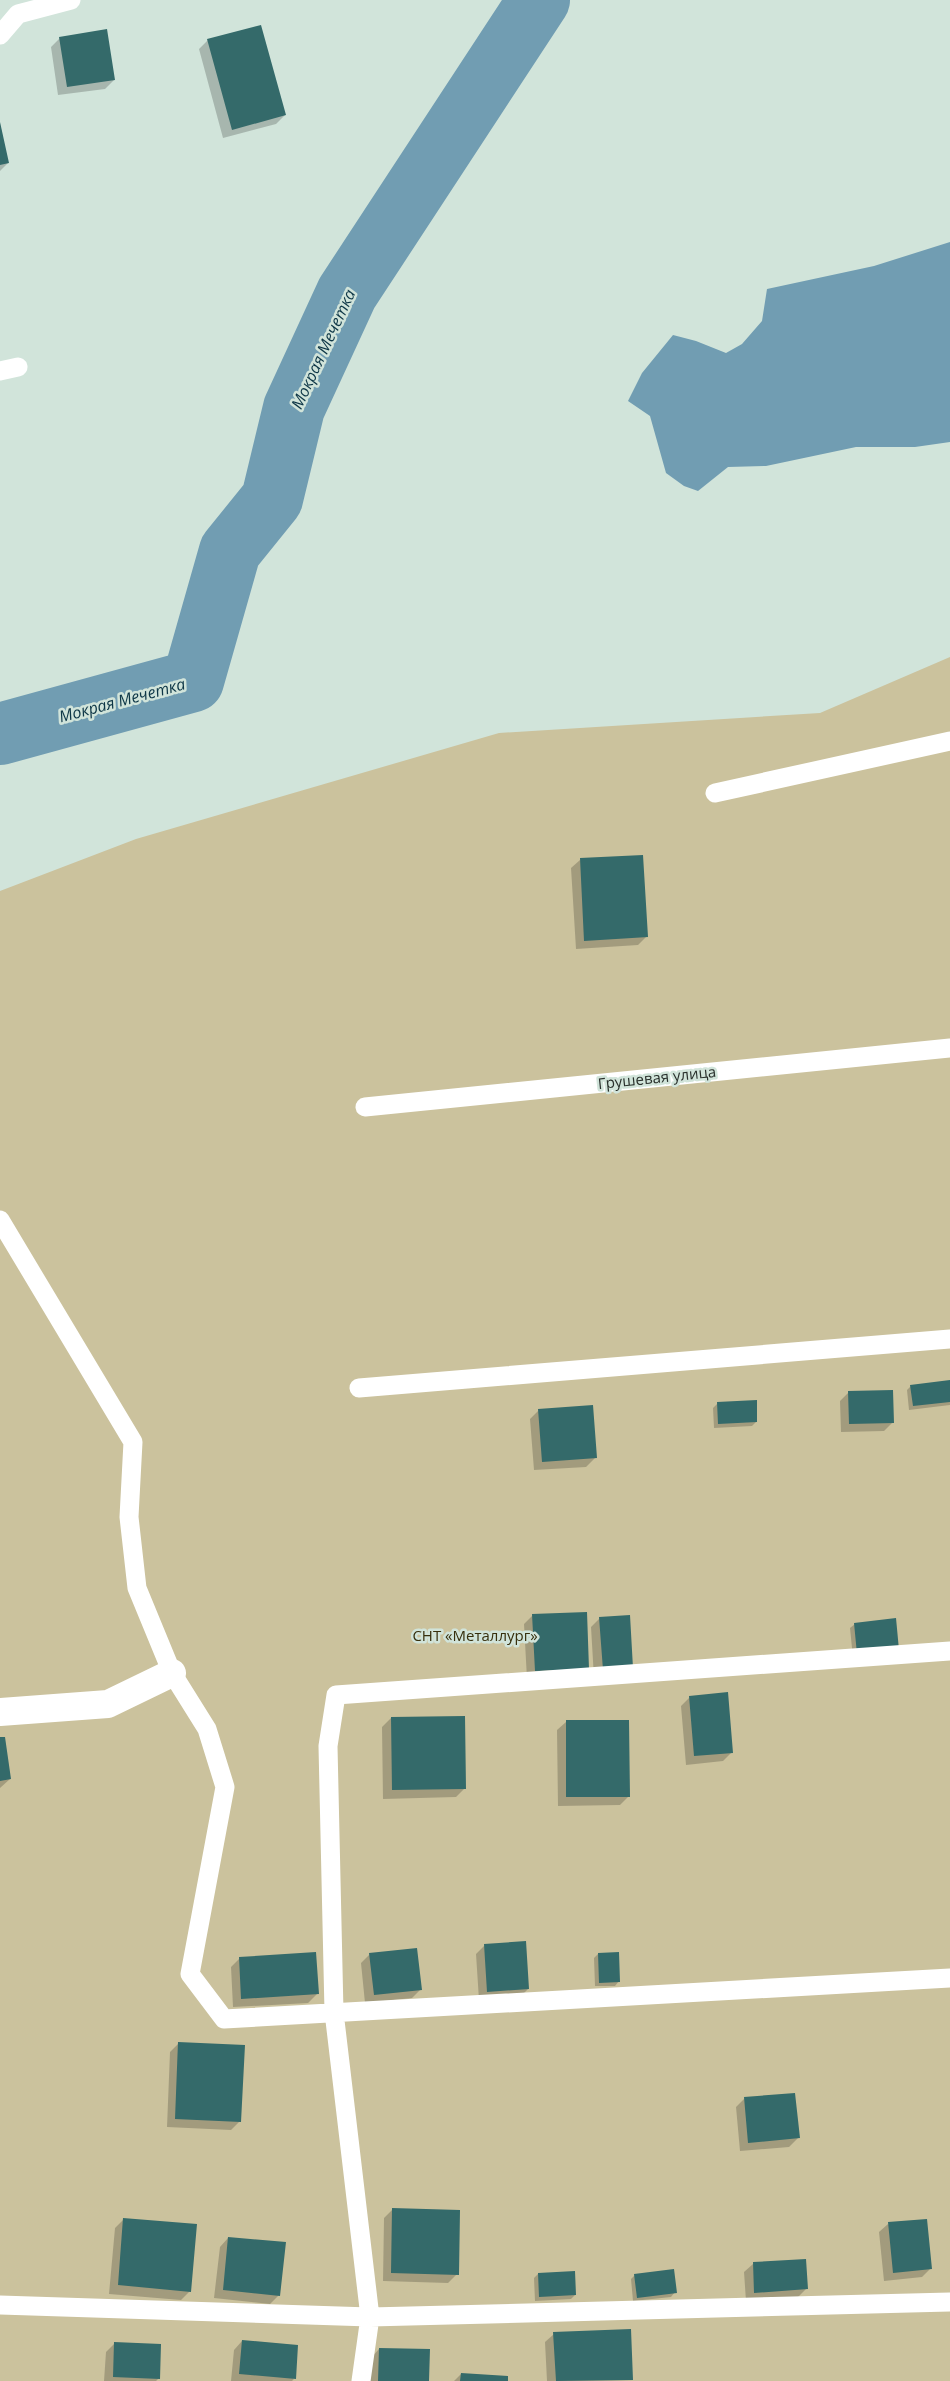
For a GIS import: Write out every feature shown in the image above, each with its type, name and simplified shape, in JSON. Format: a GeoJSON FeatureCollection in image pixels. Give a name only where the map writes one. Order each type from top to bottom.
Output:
{"type":"FeatureCollection","features":[{"type":"Feature","properties":{"kind":"street"},"geometry":{"type":"LineString","coordinates":[[0,1712],[108,1704],[172,1673]]}},
{"type":"Feature","properties":{"kind":"lane"},"geometry":{"type":"LineString","coordinates":[[0,35],[18,14],[72,0]]}},
{"type":"Feature","properties":{"kind":"lane"},"geometry":{"type":"LineString","coordinates":[[716,793],[950,741]]}},
{"type":"Feature","properties":{"kind":"lane","name":"Грушевая улица"},"geometry":{"type":"LineString","coordinates":[[365,1107],[950,1048]]}},
{"type":"Feature","properties":{"kind":"lane"},"geometry":{"type":"LineString","coordinates":[[0,1220],[133,1442],[129,1517],[137,1588],[172,1673],[207,1729],[225,1787],[190,1974],[224,2019],[950,1978]]}},
{"type":"Feature","properties":{"kind":"lane"},"geometry":{"type":"LineString","coordinates":[[359,1388],[950,1339]]}},
{"type":"Feature","properties":{"kind":"lane"},"geometry":{"type":"LineString","coordinates":[[361,2381],[370,2317],[334,2012],[328,1746],[336,1696],[950,1650]]}},
{"type":"Feature","properties":{"kind":"lane"},"geometry":{"type":"LineString","coordinates":[[0,2305],[370,2317],[950,2302]]}},
{"type":"Feature","properties":{"kind":"green space","name":"СНТ «Металлург»"},"geometry":{"type":"Polygon","coordinates":[[[950,657],[950,2381],[0,2381],[0,891],[136,839],[499,733],[820,713],[950,657]]]}},
{"type":"Feature","properties":{"kind":"water"},"geometry":{"type":"Polygon","coordinates":[[[950,242],[950,442],[915,447],[856,447],[766,466],[728,467],[698,491],[684,486],[666,473],[650,416],[628,401],[642,373],[673,335],[696,341],[726,353],[742,344],[762,321],[767,289],[874,266],[950,242]]]}},
{"type":"Feature","properties":{"kind":"building"},"geometry":{"type":"Polygon","coordinates":[[[261,25],[286,115],[232,130],[207,39],[261,25]]]}},
{"type":"Feature","properties":{"kind":"building"},"geometry":{"type":"Polygon","coordinates":[[[107,29],[115,80],[67,87],[59,37],[107,29]]]}},
{"type":"Feature","properties":{"kind":"building"},"geometry":{"type":"Polygon","coordinates":[[[0,122],[9,163],[0,165],[0,122]]]}},
{"type":"Feature","properties":{"kind":"building"},"geometry":{"type":"Polygon","coordinates":[[[643,855],[648,937],[584,941],[580,858],[643,855]]]}},
{"type":"Feature","properties":{"kind":"building"},"geometry":{"type":"Polygon","coordinates":[[[950,1380],[950,1402],[913,1406],[910,1385],[950,1380]]]}},
{"type":"Feature","properties":{"kind":"building"},"geometry":{"type":"Polygon","coordinates":[[[893,1390],[894,1423],[849,1424],[848,1391],[893,1390]]]}},
{"type":"Feature","properties":{"kind":"building"},"geometry":{"type":"Polygon","coordinates":[[[757,1400],[757,1422],[718,1424],[717,1402],[757,1400]]]}},
{"type":"Feature","properties":{"kind":"building"},"geometry":{"type":"Polygon","coordinates":[[[593,1405],[597,1458],[542,1462],[538,1409],[593,1405]]]}},
{"type":"Feature","properties":{"kind":"building"},"geometry":{"type":"Polygon","coordinates":[[[587,1612],[589,1669],[535,1671],[532,1614],[587,1612]]]}},
{"type":"Feature","properties":{"kind":"building"},"geometry":{"type":"Polygon","coordinates":[[[630,1615],[633,1668],[603,1670],[599,1617],[630,1615]]]}},
{"type":"Feature","properties":{"kind":"building"},"geometry":{"type":"Polygon","coordinates":[[[896,1618],[899,1650],[857,1654],[854,1623],[896,1618]]]}},
{"type":"Feature","properties":{"kind":"building"},"geometry":{"type":"Polygon","coordinates":[[[728,1692],[733,1753],[694,1756],[689,1696],[728,1692]]]}},
{"type":"Feature","properties":{"kind":"building"},"geometry":{"type":"Polygon","coordinates":[[[465,1716],[466,1789],[392,1790],[391,1717],[465,1716]]]}},
{"type":"Feature","properties":{"kind":"building"},"geometry":{"type":"Polygon","coordinates":[[[566,1720],[629,1720],[630,1797],[566,1797],[566,1720]]]}},
{"type":"Feature","properties":{"kind":"building"},"geometry":{"type":"Polygon","coordinates":[[[0,1737],[5,1737],[11,1779],[0,1781],[0,1737]]]}},
{"type":"Feature","properties":{"kind":"building"},"geometry":{"type":"Polygon","coordinates":[[[526,1941],[529,1989],[487,1992],[484,1944],[526,1941]]]}},
{"type":"Feature","properties":{"kind":"building"},"geometry":{"type":"Polygon","coordinates":[[[417,1948],[422,1990],[374,1995],[369,1953],[417,1948]]]}},
{"type":"Feature","properties":{"kind":"building"},"geometry":{"type":"Polygon","coordinates":[[[316,1952],[319,1994],[241,1999],[239,1957],[316,1952]]]}},
{"type":"Feature","properties":{"kind":"building"},"geometry":{"type":"Polygon","coordinates":[[[619,1952],[620,1982],[599,1983],[598,1953],[619,1952]]]}},
{"type":"Feature","properties":{"kind":"building"},"geometry":{"type":"Polygon","coordinates":[[[178,2042],[245,2045],[241,2122],[175,2119],[178,2042]]]}},
{"type":"Feature","properties":{"kind":"building"},"geometry":{"type":"Polygon","coordinates":[[[795,2093],[800,2138],[748,2143],[744,2097],[795,2093]]]}},
{"type":"Feature","properties":{"kind":"building"},"geometry":{"type":"Polygon","coordinates":[[[392,2208],[460,2210],[459,2275],[391,2273],[392,2208]]]}},
{"type":"Feature","properties":{"kind":"building"},"geometry":{"type":"Polygon","coordinates":[[[123,2218],[197,2224],[191,2292],[118,2285],[123,2218]]]}},
{"type":"Feature","properties":{"kind":"building"},"geometry":{"type":"Polygon","coordinates":[[[927,2219],[932,2269],[893,2273],[888,2222],[927,2219]]]}},
{"type":"Feature","properties":{"kind":"building"},"geometry":{"type":"Polygon","coordinates":[[[228,2237],[286,2242],[280,2296],[223,2290],[228,2237]]]}},
{"type":"Feature","properties":{"kind":"building"},"geometry":{"type":"Polygon","coordinates":[[[806,2259],[808,2289],[754,2293],[753,2262],[806,2259]]]}},
{"type":"Feature","properties":{"kind":"building"},"geometry":{"type":"Polygon","coordinates":[[[674,2269],[677,2293],[637,2298],[634,2274],[674,2269]]]}},
{"type":"Feature","properties":{"kind":"building"},"geometry":{"type":"Polygon","coordinates":[[[575,2271],[576,2295],[539,2297],[538,2273],[575,2271]]]}},
{"type":"Feature","properties":{"kind":"building"},"geometry":{"type":"Polygon","coordinates":[[[631,2329],[633,2380],[556,2381],[553,2332],[631,2329]]]}},
{"type":"Feature","properties":{"kind":"building"},"geometry":{"type":"Polygon","coordinates":[[[242,2340],[298,2345],[296,2379],[239,2374],[242,2340]]]}},
{"type":"Feature","properties":{"kind":"building"},"geometry":{"type":"Polygon","coordinates":[[[114,2342],[161,2344],[160,2379],[113,2377],[114,2342]]]}},
{"type":"Feature","properties":{"kind":"building"},"geometry":{"type":"Polygon","coordinates":[[[379,2348],[430,2349],[429,2381],[378,2381],[379,2348]]]}},
{"type":"Feature","properties":{"kind":"building"},"geometry":{"type":"Polygon","coordinates":[[[461,2373],[508,2376],[508,2381],[460,2381],[461,2373]]]}},
{"type":"Feature","properties":{"kind":"waterway","name":"Мокрая Мечетка"},"geometry":{"type":"LineString","coordinates":[[0,734],[193,681],[230,551],[272,499],[294,408],[347,293],[539,0]]}}]}
